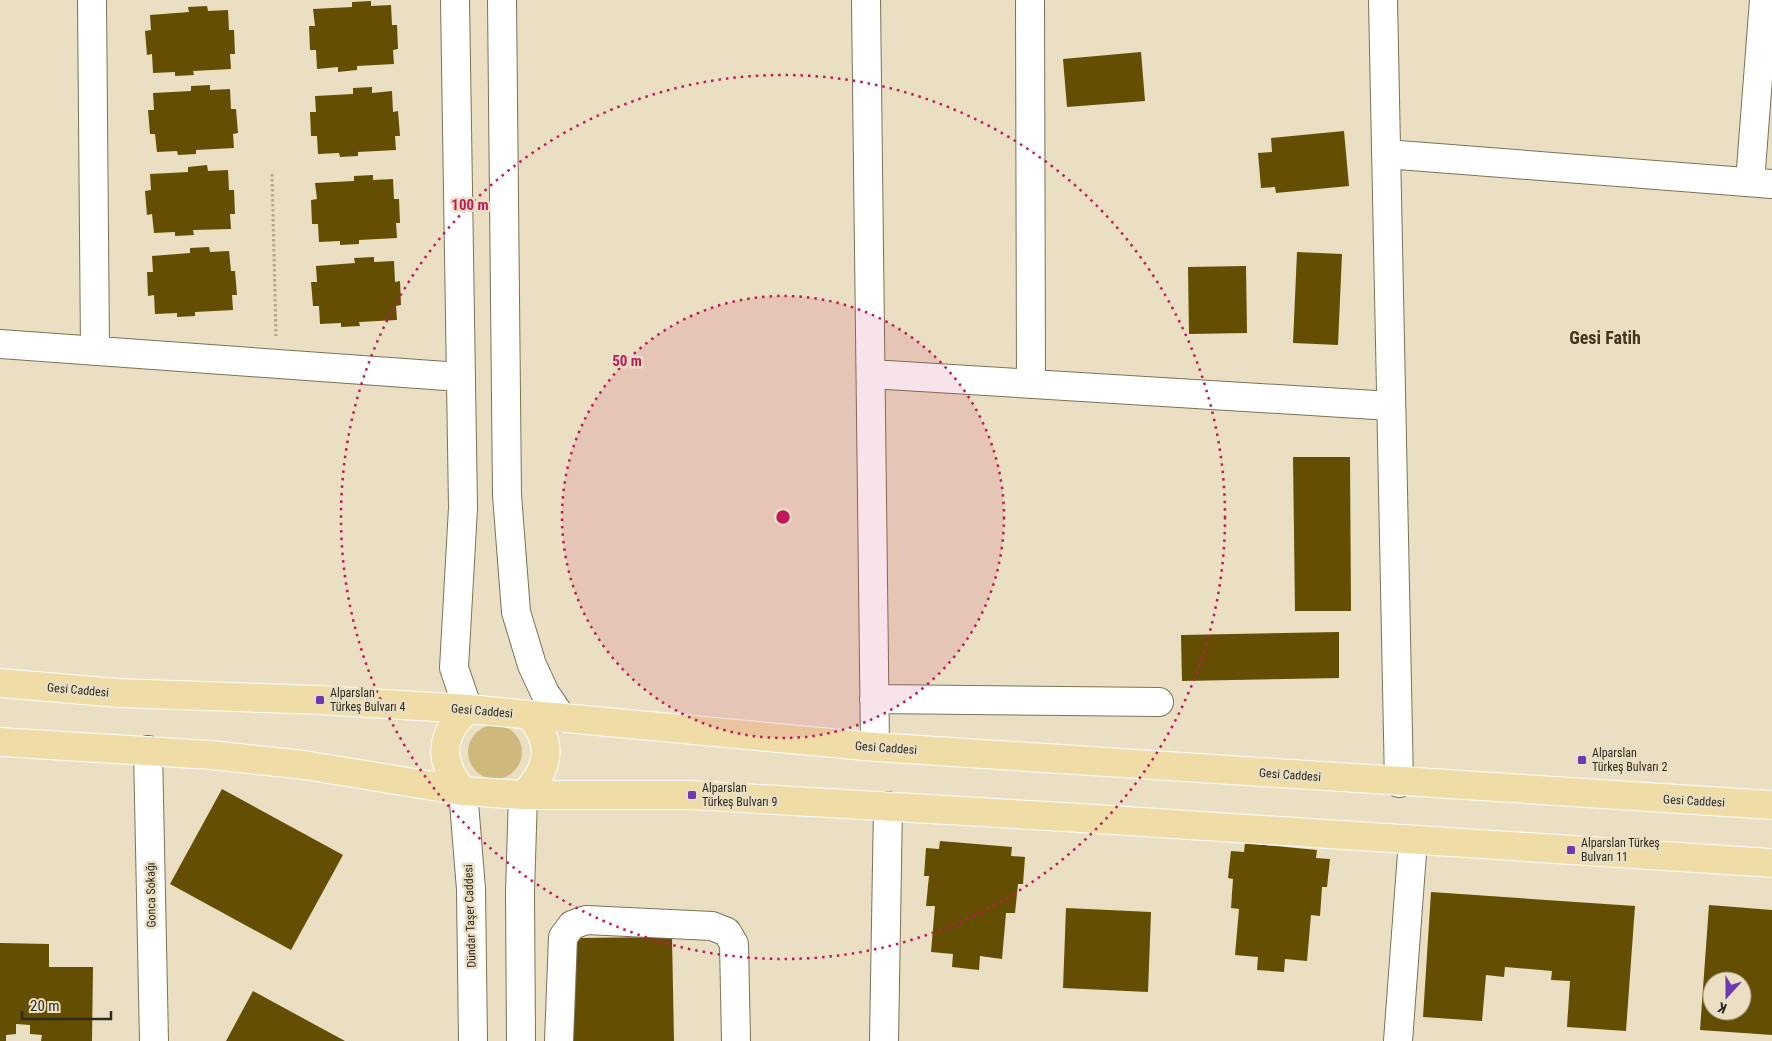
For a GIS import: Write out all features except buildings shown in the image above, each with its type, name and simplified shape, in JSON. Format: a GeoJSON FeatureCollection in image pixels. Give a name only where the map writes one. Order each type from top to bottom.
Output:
{"type":"FeatureCollection","features":[{"type":"Feature","properties":{"kind":"main road","name":"Gesi Caddesi"},"geometry":{"type":"LineString","coordinates":[[0,683],[118,693],[320,700],[468,709],[875,747],[1772,805]]}},
{"type":"Feature","properties":{"kind":"main road"},"geometry":{"type":"LineString","coordinates":[[463,791],[453,779],[447,765],[445,749],[448,734],[456,720],[468,709]]}},
{"type":"Feature","properties":{"kind":"main road"},"geometry":{"type":"LineString","coordinates":[[523,795],[539,777],[546,755],[544,739],[538,725],[528,715]]}},
{"type":"Feature","properties":{"kind":"main road"},"geometry":{"type":"LineString","coordinates":[[0,742],[148,750],[304,765],[463,791],[523,795],[692,795],[1772,863]]}},
{"type":"Feature","properties":{"kind":"street"},"geometry":{"type":"LineString","coordinates":[[92,0],[95,351]]}},
{"type":"Feature","properties":{"kind":"street"},"geometry":{"type":"LineString","coordinates":[[456,0],[463,517],[454,668],[468,709]]}},
{"type":"Feature","properties":{"kind":"street"},"geometry":{"type":"LineString","coordinates":[[502,0],[507,495],[516,612],[532,665],[546,693],[562,718]]}},
{"type":"Feature","properties":{"kind":"street"},"geometry":{"type":"LineString","coordinates":[[866,0],[875,747]]}},
{"type":"Feature","properties":{"kind":"street"},"geometry":{"type":"LineString","coordinates":[[1030,0],[1031,384]]}},
{"type":"Feature","properties":{"kind":"street"},"geometry":{"type":"LineString","coordinates":[[1383,0],[1399,782]]}},
{"type":"Feature","properties":{"kind":"street"},"geometry":{"type":"LineString","coordinates":[[1386,154],[1761,183],[1764,0]]}},
{"type":"Feature","properties":{"kind":"street"},"geometry":{"type":"LineString","coordinates":[[0,344],[460,377]]}},
{"type":"Feature","properties":{"kind":"street"},"geometry":{"type":"LineString","coordinates":[[871,374],[1391,406]]}},
{"type":"Feature","properties":{"kind":"street"},"geometry":{"type":"LineString","coordinates":[[874,699],[1159,702]]}},
{"type":"Feature","properties":{"kind":"street","name":"Gonca Sokağı"},"geometry":{"type":"LineString","coordinates":[[148,750],[154,1041]]}},
{"type":"Feature","properties":{"kind":"street","name":"Dündar Taşer Caddesi"},"geometry":{"type":"LineString","coordinates":[[463,791],[471,889],[473,1041]]}},
{"type":"Feature","properties":{"kind":"street"},"geometry":{"type":"LineString","coordinates":[[521,1041],[520,892],[523,795]]}},
{"type":"Feature","properties":{"kind":"street"},"geometry":{"type":"LineString","coordinates":[[884,1041],[888,806]]}},
{"type":"Feature","properties":{"kind":"street"},"geometry":{"type":"LineString","coordinates":[[1398,1041],[1413,840]]}},
{"type":"Feature","properties":{"kind":"street"},"geometry":{"type":"LineString","coordinates":[[559,1041],[563,937],[572,925],[586,920],[712,926],[727,932],[734,944],[736,1041]]}},
{"type":"Feature","properties":{"kind":"path"},"geometry":{"type":"LineString","coordinates":[[272,174],[277,364]]}},
{"type":"Feature","properties":{"kind":"shaded area"},"geometry":{"type":"Polygon","coordinates":[[[495,725],[505,727],[514,733],[520,742],[522,752],[520,762],[514,771],[505,777],[495,779],[485,777],[476,771],[470,762],[468,752],[470,742],[476,733],[485,727],[495,725]]]}},
{"type":"Feature","properties":{"kind":"place","name":"Alparslan Türkeş Bulvarı 4"},"geometry":{"type":"Point","coordinates":[320,700]}},
{"type":"Feature","properties":{"kind":"place","name":"Alparslan Türkeş Bulvarı 2"},"geometry":{"type":"Point","coordinates":[1582,760]}},
{"type":"Feature","properties":{"kind":"place","name":"Alparslan Türkeş Bulvarı 9"},"geometry":{"type":"Point","coordinates":[692,795]}},
{"type":"Feature","properties":{"kind":"place","name":"Alparslan Türkeş Bulvarı 11"},"geometry":{"type":"Point","coordinates":[1571,850]}},
{"type":"Feature","properties":{"kind":"district","name":"Gesi Fatih"},"geometry":{"type":"Point","coordinates":[1605,337]}}]}
